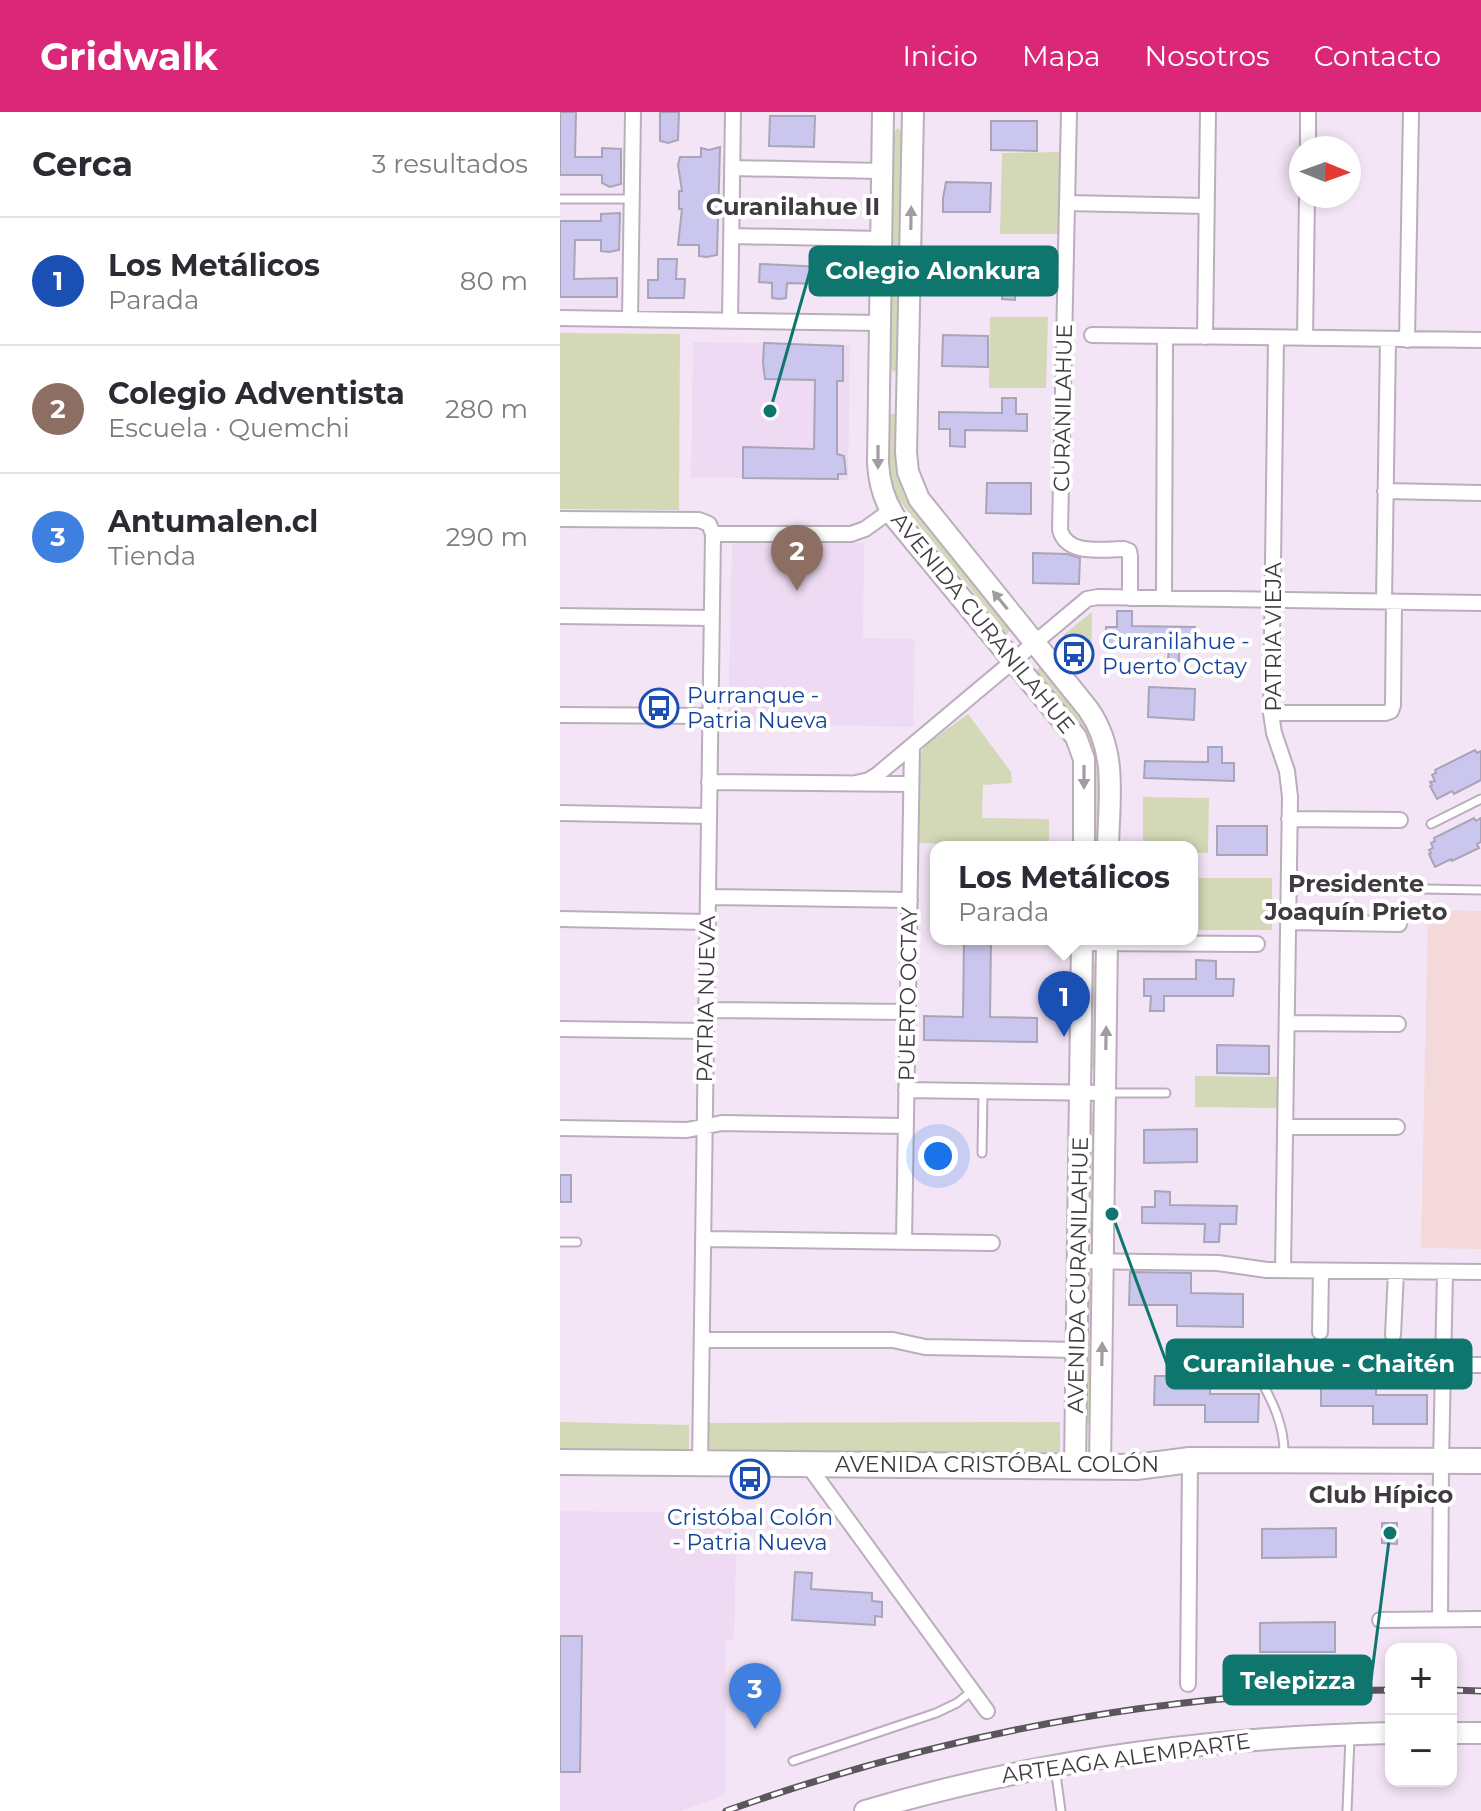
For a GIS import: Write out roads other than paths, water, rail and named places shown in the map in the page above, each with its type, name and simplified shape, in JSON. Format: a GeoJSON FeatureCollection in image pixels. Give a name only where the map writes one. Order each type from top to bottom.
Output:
{"type":"FeatureCollection","features":[{"type":"Feature","properties":{"kind":"main road","name":"AVENIDA CURANILAHUE"},"geometry":{"type":"LineString","coordinates":[[883,112],[878,474],[882,493],[890,511],[1066,722],[1079,744],[1084,768],[1084,841]]}},
{"type":"Feature","properties":{"kind":"main road","name":"AVENIDA CURANILAHUE"},"geometry":{"type":"LineString","coordinates":[[913,112],[906,462],[914,490],[925,507],[1088,709],[1104,737],[1109,769],[1108,841]]}},
{"type":"Feature","properties":{"kind":"main road"},"geometry":{"type":"LineString","coordinates":[[879,379],[908,380]]}},
{"type":"Feature","properties":{"kind":"main road","name":"AVENIDA CURANILAHUE"},"geometry":{"type":"LineString","coordinates":[[1075,1466],[1082,945]]}},
{"type":"Feature","properties":{"kind":"main road","name":"AVENIDA CURANILAHUE"},"geometry":{"type":"LineString","coordinates":[[1100,1467],[1107,945]]}},
{"type":"Feature","properties":{"kind":"main road","name":"AVENIDA CRISTÓBAL COLÓN"},"geometry":{"type":"LineString","coordinates":[[560,1462],[1136,1467],[1190,1460],[1481,1461]]}},
{"type":"Feature","properties":{"kind":"main road","name":"ARTEAGA ALEMPARTE"},"geometry":{"type":"LineString","coordinates":[[865,1811],[982,1780],[1055,1765],[1213,1743],[1385,1733]]}},
{"type":"Feature","properties":{"kind":"main road"},"geometry":{"type":"LineString","coordinates":[[1457,1733],[1481,1733]]}},
{"type":"Feature","properties":{"kind":"street"},"geometry":{"type":"LineString","coordinates":[[630,319],[633,112]]}},
{"type":"Feature","properties":{"kind":"street"},"geometry":{"type":"LineString","coordinates":[[730,321],[733,112]]}},
{"type":"Feature","properties":{"kind":"street","name":"CURANILAHUE"},"geometry":{"type":"LineString","coordinates":[[1069,112],[1060,530],[1063,538],[1073,547],[1129,551],[1130,598]]}},
{"type":"Feature","properties":{"kind":"street"},"geometry":{"type":"LineString","coordinates":[[1205,337],[1208,112]]}},
{"type":"Feature","properties":{"kind":"street"},"geometry":{"type":"LineString","coordinates":[[1308,112],[1308,136]]}},
{"type":"Feature","properties":{"kind":"street"},"geometry":{"type":"LineString","coordinates":[[1407,340],[1411,112]]}},
{"type":"Feature","properties":{"kind":"street"},"geometry":{"type":"LineString","coordinates":[[732,168],[882,171]]}},
{"type":"Feature","properties":{"kind":"street"},"geometry":{"type":"LineString","coordinates":[[1067,203],[1206,206]]}},
{"type":"Feature","properties":{"kind":"street"},"geometry":{"type":"LineString","coordinates":[[1305,338],[1307,208]]}},
{"type":"Feature","properties":{"kind":"street"},"geometry":{"type":"LineString","coordinates":[[731,236],[881,239]]}},
{"type":"Feature","properties":{"kind":"street"},"geometry":{"type":"LineString","coordinates":[[560,318],[880,323]]}},
{"type":"Feature","properties":{"kind":"street"},"geometry":{"type":"LineString","coordinates":[[1092,335],[1481,340]]}},
{"type":"Feature","properties":{"kind":"street"},"geometry":{"type":"LineString","coordinates":[[1164,598],[1165,336]]}},
{"type":"Feature","properties":{"kind":"street","name":"PATRIA VIEJA"},"geometry":{"type":"LineString","coordinates":[[1276,338],[1271,713],[1274,733],[1287,771],[1290,797],[1283,1270]]}},
{"type":"Feature","properties":{"kind":"street"},"geometry":{"type":"LineString","coordinates":[[1271,713],[1385,713],[1391,711],[1393,705],[1385,491],[1388,339]]}},
{"type":"Feature","properties":{"kind":"street"},"geometry":{"type":"LineString","coordinates":[[1385,491],[1481,493]]}},
{"type":"Feature","properties":{"kind":"street"},"geometry":{"type":"LineString","coordinates":[[560,519],[699,520],[709,524],[713,534],[851,534],[865,529],[890,511]]}},
{"type":"Feature","properties":{"kind":"street","name":"PATRIA NUEVA"},"geometry":{"type":"LineString","coordinates":[[700,1464],[713,534]]}},
{"type":"Feature","properties":{"kind":"street"},"geometry":{"type":"LineString","coordinates":[[856,783],[873,778],[1087,599],[1481,603]]}},
{"type":"Feature","properties":{"kind":"street"},"geometry":{"type":"LineString","coordinates":[[560,616],[712,618]]}},
{"type":"Feature","properties":{"kind":"street"},"geometry":{"type":"LineString","coordinates":[[560,715],[710,716]]}},
{"type":"Feature","properties":{"kind":"street","name":"PUERTO OCTAY"},"geometry":{"type":"LineString","coordinates":[[904,1242],[912,746]]}},
{"type":"Feature","properties":{"kind":"street"},"geometry":{"type":"LineString","coordinates":[[709,782],[911,784]]}},
{"type":"Feature","properties":{"kind":"street"},"geometry":{"type":"LineString","coordinates":[[560,813],[709,816]]}},
{"type":"Feature","properties":{"kind":"street"},"geometry":{"type":"LineString","coordinates":[[1289,819],[1400,820]]}},
{"type":"Feature","properties":{"kind":"street"},"geometry":{"type":"LineString","coordinates":[[708,897],[910,900]]}},
{"type":"Feature","properties":{"kind":"street"},"geometry":{"type":"LineString","coordinates":[[560,919],[707,922]]}},
{"type":"Feature","properties":{"kind":"street"},"geometry":{"type":"LineString","coordinates":[[1288,922],[1399,924]]}},
{"type":"Feature","properties":{"kind":"street"},"geometry":{"type":"LineString","coordinates":[[1198,943],[1257,944]]}},
{"type":"Feature","properties":{"kind":"street"},"geometry":{"type":"LineString","coordinates":[[706,1010],[908,1012]]}},
{"type":"Feature","properties":{"kind":"street"},"geometry":{"type":"LineString","coordinates":[[1287,1023],[1398,1024]]}},
{"type":"Feature","properties":{"kind":"street"},"geometry":{"type":"LineString","coordinates":[[560,1029],[706,1031]]}},
{"type":"Feature","properties":{"kind":"street"},"geometry":{"type":"LineString","coordinates":[[906,1090],[1105,1093]]}},
{"type":"Feature","properties":{"kind":"street"},"geometry":{"type":"LineString","coordinates":[[560,1128],[687,1130],[722,1123],[906,1126]]}},
{"type":"Feature","properties":{"kind":"street"},"geometry":{"type":"LineString","coordinates":[[1285,1127],[1397,1127]]}},
{"type":"Feature","properties":{"kind":"street"},"geometry":{"type":"LineString","coordinates":[[703,1239],[992,1243]]}},
{"type":"Feature","properties":{"kind":"street"},"geometry":{"type":"LineString","coordinates":[[1078,1261],[1218,1263],[1283,1270],[1481,1272]]}},
{"type":"Feature","properties":{"kind":"street"},"geometry":{"type":"LineString","coordinates":[[1320,1332],[1321,1271]]}},
{"type":"Feature","properties":{"kind":"street"},"geometry":{"type":"LineString","coordinates":[[1393,1335],[1396,1272]]}},
{"type":"Feature","properties":{"kind":"street"},"geometry":{"type":"LineString","coordinates":[[1440,1619],[1445,1272]]}},
{"type":"Feature","properties":{"kind":"street"},"geometry":{"type":"LineString","coordinates":[[702,1340],[893,1340],[925,1347],[1077,1350]]}},
{"type":"Feature","properties":{"kind":"street"},"geometry":{"type":"LineString","coordinates":[[1443,1365],[1481,1365]]}},
{"type":"Feature","properties":{"kind":"street"},"geometry":{"type":"LineString","coordinates":[[1188,1684],[1190,1460]]}},
{"type":"Feature","properties":{"kind":"street"},"geometry":{"type":"LineString","coordinates":[[807,1464],[987,1711]]}},
{"type":"Feature","properties":{"kind":"street"},"geometry":{"type":"LineString","coordinates":[[1380,1620],[1481,1619]]}},
{"type":"Feature","properties":{"kind":"lane"},"geometry":{"type":"LineString","coordinates":[[560,199],[632,199]]}},
{"type":"Feature","properties":{"kind":"lane"},"geometry":{"type":"LineString","coordinates":[[1431,824],[1481,799]]}},
{"type":"Feature","properties":{"kind":"lane"},"geometry":{"type":"LineString","coordinates":[[1424,889],[1481,890]]}},
{"type":"Feature","properties":{"kind":"lane"},"geometry":{"type":"LineString","coordinates":[[982,1153],[983,1091]]}},
{"type":"Feature","properties":{"kind":"lane"},"geometry":{"type":"LineString","coordinates":[[1105,1093],[1166,1093]]}},
{"type":"Feature","properties":{"kind":"lane"},"geometry":{"type":"LineString","coordinates":[[560,1242],[577,1242]]}},
{"type":"Feature","properties":{"kind":"lane"},"geometry":{"type":"LineString","coordinates":[[1233,1374],[1259,1377],[1279,1419],[1285,1441],[1284,1462]]}},
{"type":"Feature","properties":{"kind":"lane"},"geometry":{"type":"LineString","coordinates":[[793,1761],[936,1713],[957,1703],[972,1691]]}},
{"type":"Feature","properties":{"kind":"lane"},"geometry":{"type":"LineString","coordinates":[[1347,1811],[1350,1734]]}},
{"type":"Feature","properties":{"kind":"lane"},"geometry":{"type":"LineString","coordinates":[[1055,1765],[1061,1811]]}},
{"type":"Feature","properties":{"kind":"railway"},"geometry":{"type":"LineString","coordinates":[[726,1811],[888,1760],[1053,1723],[1221,1699],[1385,1690]]}},
{"type":"Feature","properties":{"kind":"railway"},"geometry":{"type":"LineString","coordinates":[[1457,1690],[1481,1691]]}},
{"type":"Feature","properties":{"kind":"place","name":"Colegio Alonkura"},"geometry":{"type":"Point","coordinates":[770,411]}},
{"type":"Feature","properties":{"kind":"place","name":"Colegio Adventista"},"geometry":{"type":"Point","coordinates":[797,591]}},
{"type":"Feature","properties":{"kind":"place","name":"Curanilahue - Puerto Octay"},"geometry":{"type":"Point","coordinates":[1074,654]}},
{"type":"Feature","properties":{"kind":"place","name":"Purranque - Patria Nueva"},"geometry":{"type":"Point","coordinates":[659,708]}},
{"type":"Feature","properties":{"kind":"place","name":"Los Metálicos"},"geometry":{"type":"Point","coordinates":[1064,1037]}},
{"type":"Feature","properties":{"kind":"place","name":"Curanilahue - Chaitén"},"geometry":{"type":"Point","coordinates":[1112,1214]}},
{"type":"Feature","properties":{"kind":"place","name":"Cristóbal Colón - Patria Nueva"},"geometry":{"type":"Point","coordinates":[750,1479]}},
{"type":"Feature","properties":{"kind":"place","name":"Telepizza"},"geometry":{"type":"Point","coordinates":[1390,1533]}},
{"type":"Feature","properties":{"kind":"place","name":"Antumalen.cl"},"geometry":{"type":"Point","coordinates":[755,1729]}},
{"type":"Feature","properties":{"kind":"district","name":"Curanilahue II"},"geometry":{"type":"Point","coordinates":[793,206]}},
{"type":"Feature","properties":{"kind":"district","name":"Presidente Joaquín Prieto"},"geometry":{"type":"Point","coordinates":[1356,897]}},
{"type":"Feature","properties":{"kind":"district","name":"Club Hípico"},"geometry":{"type":"Point","coordinates":[1381,1494]}}]}
